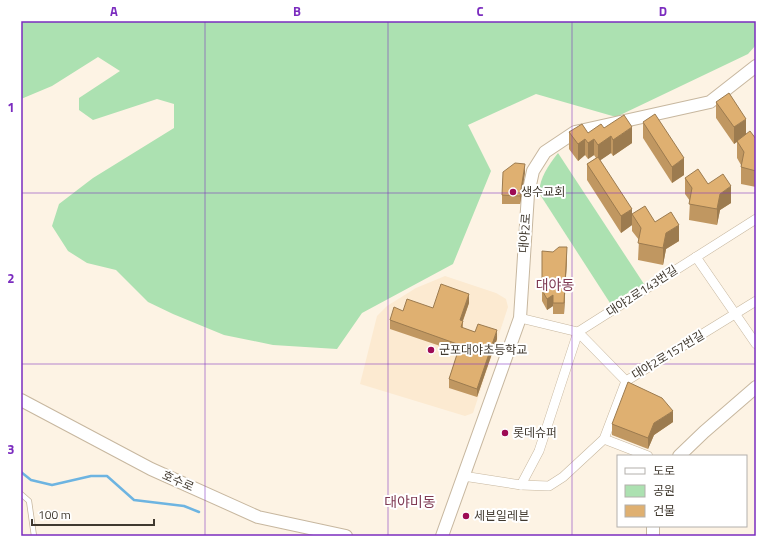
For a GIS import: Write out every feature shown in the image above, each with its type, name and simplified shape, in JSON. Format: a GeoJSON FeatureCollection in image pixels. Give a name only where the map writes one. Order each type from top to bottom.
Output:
{"type":"FeatureCollection","features":[{"type":"Feature","properties":{"kind":"street","name":"대야2로"},"geometry":{"type":"LineString","coordinates":[[442,536],[520,318],[528,194],[534,171],[545,152],[575,132],[710,102],[756,66]]}},
{"type":"Feature","properties":{"kind":"street","name":"대야2로143번길"},"geometry":{"type":"LineString","coordinates":[[578,332],[756,219]]}},
{"type":"Feature","properties":{"kind":"street"},"geometry":{"type":"LineString","coordinates":[[696,257],[756,344]]}},
{"type":"Feature","properties":{"kind":"street","name":"대야2로157번길"},"geometry":{"type":"LineString","coordinates":[[463,476],[521,485],[549,486],[563,476],[604,439],[626,381],[756,301]]}},
{"type":"Feature","properties":{"kind":"street"},"geometry":{"type":"LineString","coordinates":[[520,318],[578,332],[626,381]]}},
{"type":"Feature","properties":{"kind":"street"},"geometry":{"type":"LineString","coordinates":[[521,485],[539,451],[578,332]]}},
{"type":"Feature","properties":{"kind":"street"},"geometry":{"type":"LineString","coordinates":[[680,455],[756,387]]}},
{"type":"Feature","properties":{"kind":"street","name":"호수로"},"geometry":{"type":"LineString","coordinates":[[21,400],[150,468],[258,517],[346,536]]}},
{"type":"Feature","properties":{"kind":"street"},"geometry":{"type":"LineString","coordinates":[[604,439],[645,455]]}},
{"type":"Feature","properties":{"kind":"lane"},"geometry":{"type":"LineString","coordinates":[[21,494],[29,501],[34,536]]}},
{"type":"Feature","properties":{"kind":"shaded area","name":"군포대야초등학교"},"geometry":{"type":"Polygon","coordinates":[[[445,276],[496,293],[506,299],[508,307],[473,413],[465,416],[360,384],[377,316],[387,306],[416,288],[445,276]]]}},
{"type":"Feature","properties":{"kind":"green space"},"geometry":{"type":"Polygon","coordinates":[[[21,21],[756,21],[756,45],[748,54],[616,117],[536,94],[468,125],[491,171],[453,264],[362,313],[337,349],[273,345],[224,335],[148,302],[116,270],[87,263],[68,251],[52,226],[59,204],[93,178],[174,128],[174,104],[157,99],[93,120],[79,110],[79,98],[120,71],[98,57],[52,86],[21,99],[21,21]]]}},
{"type":"Feature","properties":{"kind":"green space"},"geometry":{"type":"Polygon","coordinates":[[[558,153],[644,284],[610,303],[539,193],[545,172],[558,153]]]}},
{"type":"Feature","properties":{"kind":"building"},"geometry":{"type":"Polygon","coordinates":[[[729,93],[746,119],[734,127],[716,102],[729,93]]]}},
{"type":"Feature","properties":{"kind":"building"},"geometry":{"type":"Polygon","coordinates":[[[655,114],[684,158],[672,167],[643,122],[655,114]]]}},
{"type":"Feature","properties":{"kind":"building"},"geometry":{"type":"Polygon","coordinates":[[[624,115],[632,127],[613,140],[611,136],[598,145],[594,139],[588,143],[585,139],[578,144],[569,132],[582,124],[588,133],[601,124],[604,128],[624,115]]]}},
{"type":"Feature","properties":{"kind":"building"},"geometry":{"type":"Polygon","coordinates":[[[750,131],[756,139],[756,171],[741,167],[744,152],[737,141],[750,131]]]}},
{"type":"Feature","properties":{"kind":"building"},"geometry":{"type":"Polygon","coordinates":[[[598,157],[632,209],[621,216],[587,164],[598,157]]]}},
{"type":"Feature","properties":{"kind":"building","name":"생수교회"},"geometry":{"type":"Polygon","coordinates":[[[515,163],[525,164],[520,196],[502,195],[503,172],[515,163]]]}},
{"type":"Feature","properties":{"kind":"building"},"geometry":{"type":"Polygon","coordinates":[[[698,169],[708,184],[723,174],[731,186],[720,194],[717,209],[689,204],[692,188],[685,178],[698,169]]]}},
{"type":"Feature","properties":{"kind":"building"},"geometry":{"type":"Polygon","coordinates":[[[645,206],[655,222],[671,212],[679,225],[666,233],[663,248],[638,243],[641,228],[632,214],[645,206]]]}},
{"type":"Feature","properties":{"kind":"building"},"geometry":{"type":"Polygon","coordinates":[[[559,247],[567,247],[564,303],[553,303],[553,295],[547,299],[542,290],[542,251],[553,252],[559,247]]]}},
{"type":"Feature","properties":{"kind":"building"},"geometry":{"type":"Polygon","coordinates":[[[441,284],[469,294],[460,320],[463,321],[461,327],[475,332],[478,324],[497,330],[477,389],[449,379],[460,345],[390,320],[394,307],[403,311],[407,299],[433,308],[441,284]]]}},
{"type":"Feature","properties":{"kind":"building"},"geometry":{"type":"Polygon","coordinates":[[[628,382],[662,398],[673,411],[654,423],[648,438],[612,424],[628,382]]]}},
{"type":"Feature","properties":{"kind":"waterway"},"geometry":{"type":"LineString","coordinates":[[21,472],[31,480],[52,485],[91,476],[107,476],[134,500],[184,506],[199,512]]}},
{"type":"Feature","properties":{"kind":"place","name":"생수교회"},"geometry":{"type":"Point","coordinates":[513,192]}},
{"type":"Feature","properties":{"kind":"place","name":"군포대야초등학교"},"geometry":{"type":"Point","coordinates":[431,350]}},
{"type":"Feature","properties":{"kind":"place","name":"롯데슈퍼"},"geometry":{"type":"Point","coordinates":[505,433]}},
{"type":"Feature","properties":{"kind":"place","name":"세븐일레븐"},"geometry":{"type":"Point","coordinates":[466,516]}},
{"type":"Feature","properties":{"kind":"district","name":"대야동"},"geometry":{"type":"Point","coordinates":[555,285]}},
{"type":"Feature","properties":{"kind":"district","name":"대야미동"},"geometry":{"type":"Point","coordinates":[410,502]}}]}
